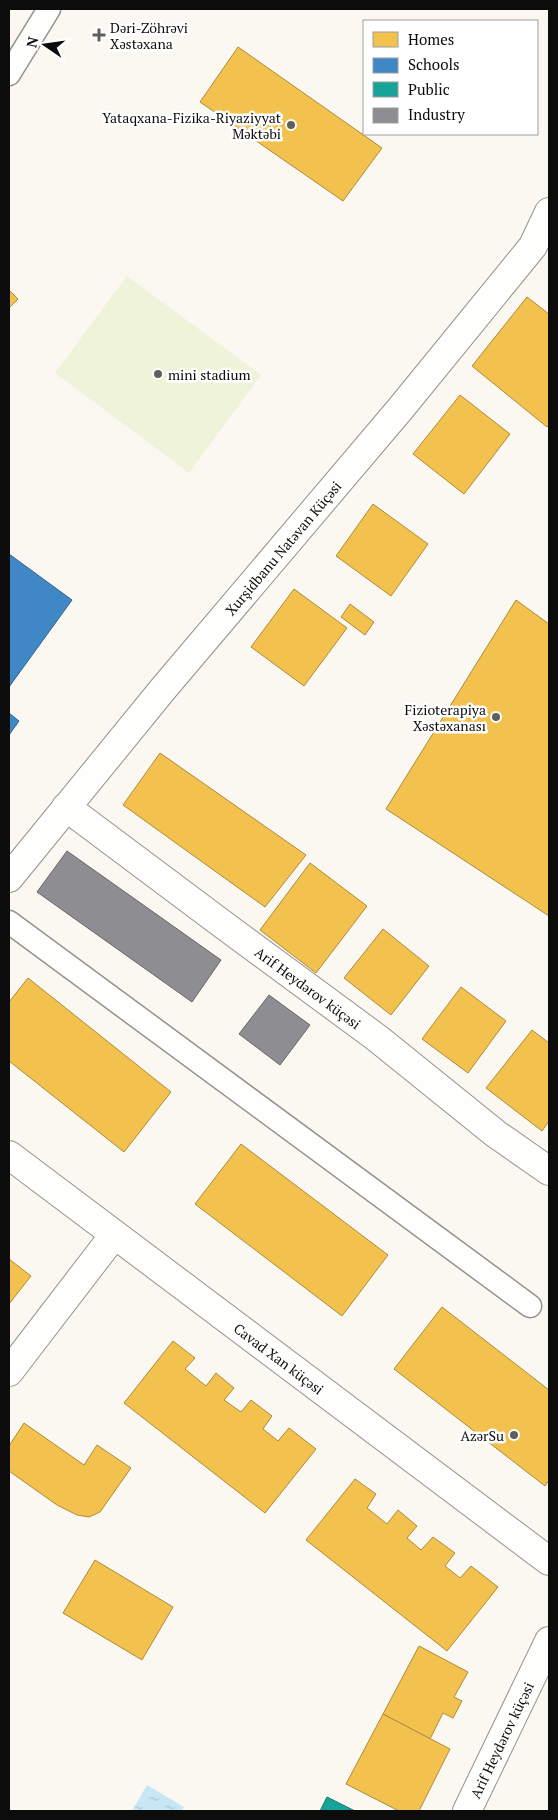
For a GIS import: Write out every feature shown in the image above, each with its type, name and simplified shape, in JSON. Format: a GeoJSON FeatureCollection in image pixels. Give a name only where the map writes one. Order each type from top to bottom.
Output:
{"type":"FeatureCollection","features":[{"type":"Feature","properties":{"kind":"street","name":"Xurşidbanu Natəvan Küçəsi"},"geometry":{"type":"LineString","coordinates":[[9,878],[169,681],[401,408],[533,246],[549,212]]}},
{"type":"Feature","properties":{"kind":"street","name":"Arif Heydərov küçəsi"},"geometry":{"type":"LineString","coordinates":[[66,806],[377,1038],[496,1134],[549,1171]]}},
{"type":"Feature","properties":{"kind":"street","name":"Cavad Xan küçəsi"},"geometry":{"type":"LineString","coordinates":[[9,1155],[549,1561]]}},
{"type":"Feature","properties":{"kind":"street"},"geometry":{"type":"LineString","coordinates":[[9,1372],[114,1235]]}},
{"type":"Feature","properties":{"kind":"street","name":"Arif Heydərov küçəsi"},"geometry":{"type":"LineString","coordinates":[[467,1811],[549,1641]]}},
{"type":"Feature","properties":{"kind":"lane"},"geometry":{"type":"LineString","coordinates":[[9,74],[49,9]]}},
{"type":"Feature","properties":{"kind":"lane"},"geometry":{"type":"LineString","coordinates":[[9,922],[530,1306]]}},
{"type":"Feature","properties":{"kind":"green space","name":"mini stadium"},"geometry":{"type":"Polygon","coordinates":[[[127,276],[261,375],[189,473],[55,373],[127,276]]]}},
{"type":"Feature","properties":{"kind":"water"},"geometry":{"type":"Polygon","coordinates":[[[147,1785],[184,1807],[181,1811],[132,1811],[147,1785]]]}},
{"type":"Feature","properties":{"kind":"building: Homes","name":"Yataqxana-Fizika-Riyaziyyat Məktəbi"},"geometry":{"type":"Polygon","coordinates":[[[238,47],[382,148],[343,201],[200,102],[238,47]]]}},
{"type":"Feature","properties":{"kind":"building: Homes"},"geometry":{"type":"Polygon","coordinates":[[[9,290],[18,299],[9,308],[9,290]]]}},
{"type":"Feature","properties":{"kind":"building: Homes"},"geometry":{"type":"Polygon","coordinates":[[[527,297],[549,314],[549,425],[547,427],[472,366],[527,297]]]}},
{"type":"Feature","properties":{"kind":"building: Homes"},"geometry":{"type":"Polygon","coordinates":[[[460,395],[510,434],[464,494],[413,454],[460,395]]]}},
{"type":"Feature","properties":{"kind":"building: Homes"},"geometry":{"type":"Polygon","coordinates":[[[373,504],[428,544],[391,596],[336,556],[373,504]]]}},
{"type":"Feature","properties":{"kind":"building: Homes"},"geometry":{"type":"Polygon","coordinates":[[[294,589],[347,628],[304,686],[251,647],[294,589]]]}},
{"type":"Feature","properties":{"kind":"building: Homes","name":"Fizioterapiya Xəstəxanası"},"geometry":{"type":"Polygon","coordinates":[[[516,600],[549,624],[549,916],[386,809],[516,600]]]}},
{"type":"Feature","properties":{"kind":"building: Homes"},"geometry":{"type":"Polygon","coordinates":[[[350,604],[374,622],[365,635],[341,617],[350,604]]]}},
{"type":"Feature","properties":{"kind":"building: Homes"},"geometry":{"type":"Polygon","coordinates":[[[160,753],[306,855],[265,907],[123,805],[160,753]]]}},
{"type":"Feature","properties":{"kind":"building: Homes"},"geometry":{"type":"Polygon","coordinates":[[[310,863],[367,906],[316,973],[260,930],[310,863]]]}},
{"type":"Feature","properties":{"kind":"building: Homes"},"geometry":{"type":"Polygon","coordinates":[[[383,929],[429,966],[391,1015],[344,978],[383,929]]]}},
{"type":"Feature","properties":{"kind":"building: Homes"},"geometry":{"type":"Polygon","coordinates":[[[28,978],[171,1092],[124,1152],[9,1061],[9,1002],[28,978]]]}},
{"type":"Feature","properties":{"kind":"building: Homes"},"geometry":{"type":"Polygon","coordinates":[[[461,987],[506,1021],[468,1073],[422,1039],[461,987]]]}},
{"type":"Feature","properties":{"kind":"building: Homes"},"geometry":{"type":"Polygon","coordinates":[[[532,1030],[549,1043],[549,1121],[542,1131],[486,1088],[532,1030]]]}},
{"type":"Feature","properties":{"kind":"building: Homes"},"geometry":{"type":"Polygon","coordinates":[[[241,1144],[388,1255],[342,1316],[195,1204],[241,1144]]]}},
{"type":"Feature","properties":{"kind":"building: Homes"},"geometry":{"type":"Polygon","coordinates":[[[9,1259],[31,1276],[9,1304],[9,1259]]]}},
{"type":"Feature","properties":{"kind":"building: Homes","name":"AzərSu"},"geometry":{"type":"Polygon","coordinates":[[[442,1307],[549,1390],[549,1480],[545,1486],[394,1369],[442,1307]]]}},
{"type":"Feature","properties":{"kind":"building: Homes"},"geometry":{"type":"Polygon","coordinates":[[[173,1341],[195,1358],[185,1369],[206,1386],[216,1373],[234,1388],[224,1400],[241,1412],[251,1400],[272,1416],[263,1429],[278,1441],[289,1428],[316,1449],[265,1513],[124,1403],[173,1341]]]}},
{"type":"Feature","properties":{"kind":"building: Homes"},"geometry":{"type":"Polygon","coordinates":[[[24,1423],[84,1465],[97,1445],[131,1468],[100,1512],[89,1517],[77,1515],[57,1505],[9,1471],[9,1446],[24,1423]]]}},
{"type":"Feature","properties":{"kind":"building: Homes"},"geometry":{"type":"Polygon","coordinates":[[[355,1479],[376,1494],[367,1508],[387,1524],[398,1510],[417,1526],[407,1538],[421,1550],[433,1537],[455,1553],[445,1566],[460,1578],[471,1566],[498,1587],[447,1651],[306,1540],[355,1479]]]}},
{"type":"Feature","properties":{"kind":"building: Homes"},"geometry":{"type":"Polygon","coordinates":[[[95,1560],[173,1607],[142,1660],[63,1613],[95,1560]]]}},
{"type":"Feature","properties":{"kind":"building: Homes"},"geometry":{"type":"Polygon","coordinates":[[[419,1646],[468,1672],[454,1697],[462,1701],[453,1718],[443,1713],[430,1739],[383,1714],[419,1646]]]}},
{"type":"Feature","properties":{"kind":"building: Homes"},"geometry":{"type":"Polygon","coordinates":[[[383,1714],[450,1749],[419,1811],[399,1811],[346,1784],[383,1714]]]}},
{"type":"Feature","properties":{"kind":"building: Schools"},"geometry":{"type":"Polygon","coordinates":[[[9,554],[72,600],[9,687],[9,554]]]}},
{"type":"Feature","properties":{"kind":"building: Schools"},"geometry":{"type":"Polygon","coordinates":[[[9,713],[19,721],[9,735],[9,713]]]}},
{"type":"Feature","properties":{"kind":"building: Public"},"geometry":{"type":"Polygon","coordinates":[[[327,1797],[355,1811],[320,1811],[327,1797]]]}},
{"type":"Feature","properties":{"kind":"building: Industry"},"geometry":{"type":"Polygon","coordinates":[[[67,851],[221,960],[192,1002],[37,892],[67,851]]]}},
{"type":"Feature","properties":{"kind":"building: Industry"},"geometry":{"type":"Polygon","coordinates":[[[269,995],[310,1025],[280,1065],[239,1034],[269,995]]]}},
{"type":"Feature","properties":{"kind":"place","name":"Dəri-Zöhrəvi Xəstəxana"},"geometry":{"type":"Point","coordinates":[99,35]}},
{"type":"Feature","properties":{"kind":"place","name":"Yataqxana-Fizika-Riyaziyyat Məktəbi"},"geometry":{"type":"Point","coordinates":[291,125]}},
{"type":"Feature","properties":{"kind":"place","name":"mini stadium"},"geometry":{"type":"Point","coordinates":[158,374]}},
{"type":"Feature","properties":{"kind":"place","name":"Fizioterapiya Xəstəxanası"},"geometry":{"type":"Point","coordinates":[496,717]}},
{"type":"Feature","properties":{"kind":"place","name":"AzərSu"},"geometry":{"type":"Point","coordinates":[514,1435]}}]}
